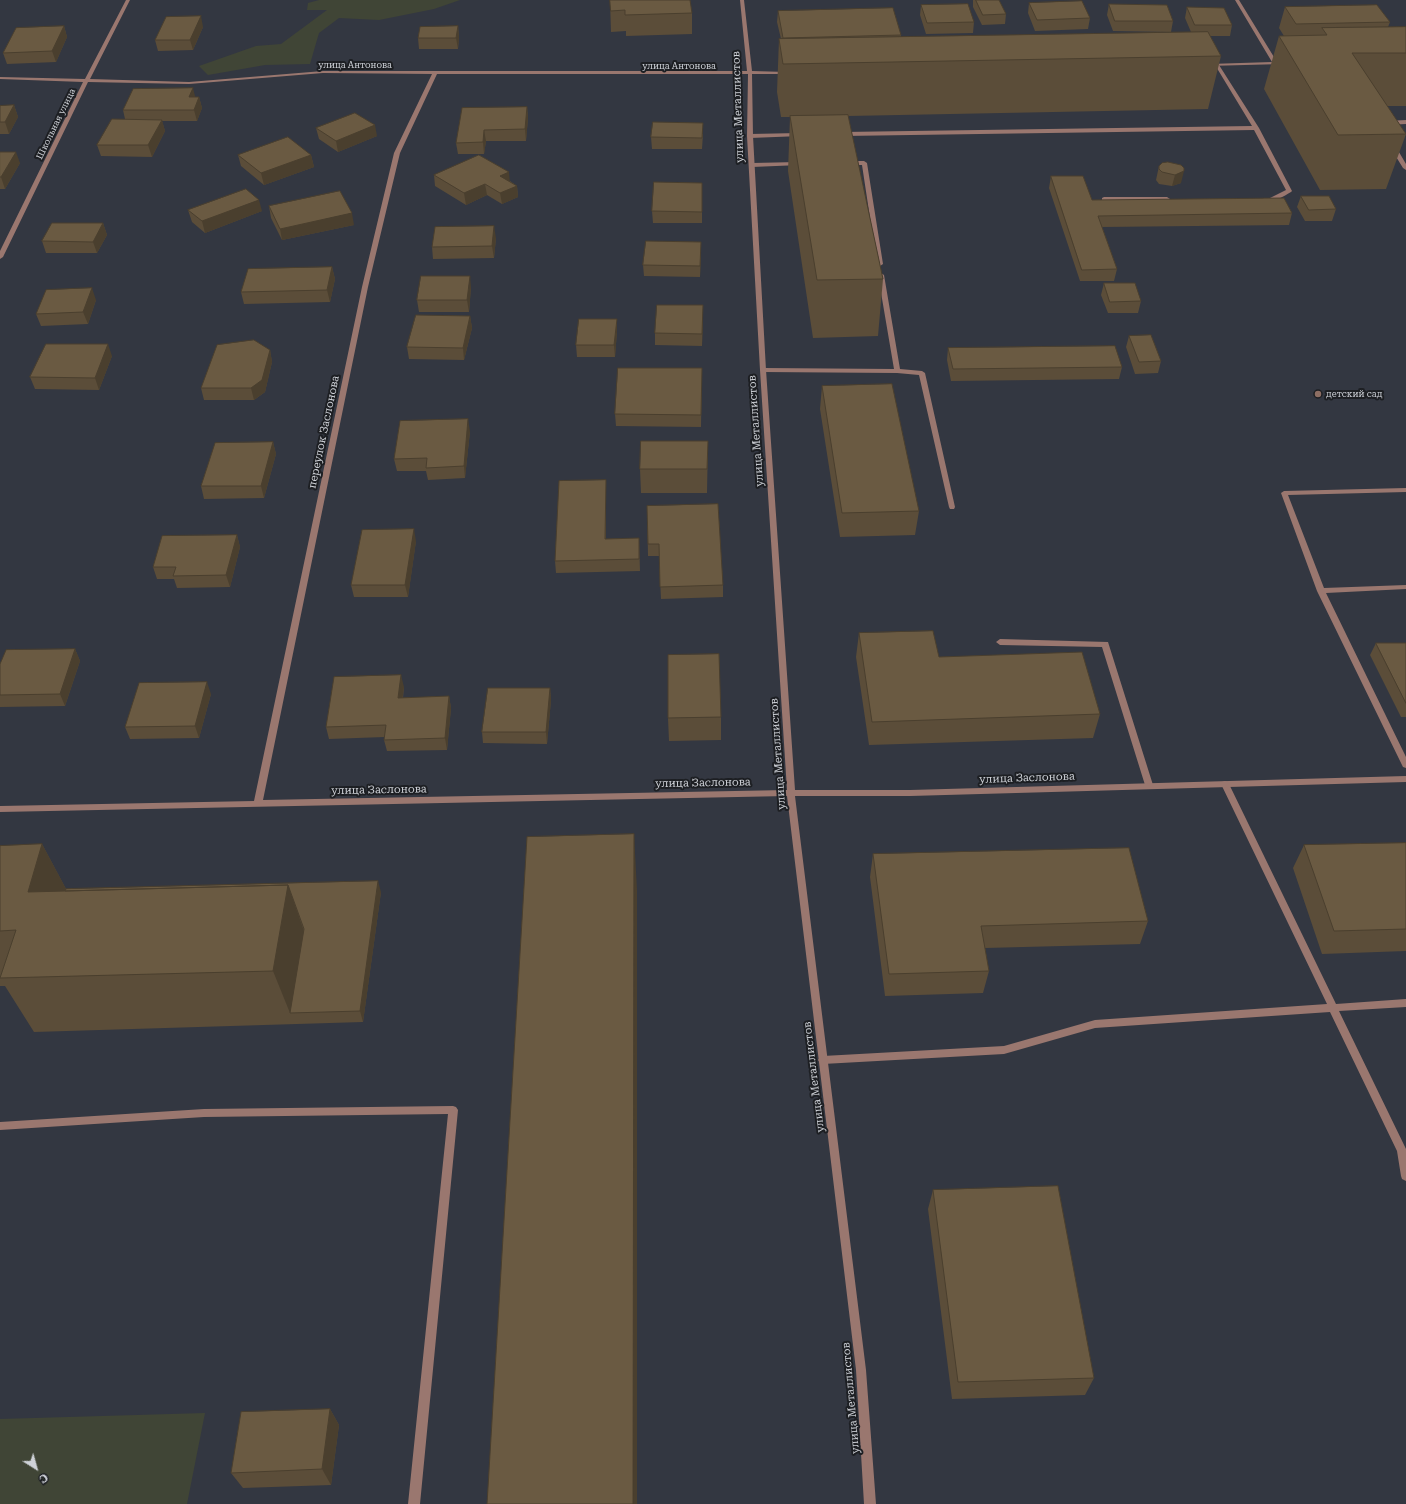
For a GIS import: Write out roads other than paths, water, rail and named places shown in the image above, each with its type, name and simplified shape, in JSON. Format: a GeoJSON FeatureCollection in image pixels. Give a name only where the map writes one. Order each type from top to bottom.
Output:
{"type":"FeatureCollection","features":[{"type":"Feature","properties":{"kind":"street","name":"Школьная улица"},"geometry":{"type":"LineString","coordinates":[[0,257],[86,81],[128,0]]}},
{"type":"Feature","properties":{"kind":"street","name":"улица Металлистов"},"geometry":{"type":"LineString","coordinates":[[742,0],[750,74],[750,136],[763,370],[791,793],[861,1370],[870,1504]]}},
{"type":"Feature","properties":{"kind":"street"},"geometry":{"type":"LineString","coordinates":[[1237,0],[1275,63]]}},
{"type":"Feature","properties":{"kind":"street"},"geometry":{"type":"LineString","coordinates":[[1201,65],[1290,63]]}},
{"type":"Feature","properties":{"kind":"street"},"geometry":{"type":"LineString","coordinates":[[1217,65],[1256,128],[1289,191],[1270,200],[1255,200]]}},
{"type":"Feature","properties":{"kind":"street","name":"улица Антонова"},"geometry":{"type":"LineString","coordinates":[[0,78],[189,83],[323,72],[789,73]]}},
{"type":"Feature","properties":{"kind":"street","name":"переулок Заслонова"},"geometry":{"type":"LineString","coordinates":[[258,803],[365,287],[397,153],[435,72]]}},
{"type":"Feature","properties":{"kind":"street"},"geometry":{"type":"LineString","coordinates":[[1379,123],[1406,122]]}},
{"type":"Feature","properties":{"kind":"street"},"geometry":{"type":"LineString","coordinates":[[838,134],[1256,128]]}},
{"type":"Feature","properties":{"kind":"street"},"geometry":{"type":"LineString","coordinates":[[750,136],[806,135]]}},
{"type":"Feature","properties":{"kind":"street"},"geometry":{"type":"LineString","coordinates":[[1389,140],[1406,168]]}},
{"type":"Feature","properties":{"kind":"street"},"geometry":{"type":"LineString","coordinates":[[841,164],[864,163],[896,371]]}},
{"type":"Feature","properties":{"kind":"street"},"geometry":{"type":"LineString","coordinates":[[752,165],[804,164]]}},
{"type":"Feature","properties":{"kind":"street"},"geometry":{"type":"LineString","coordinates":[[1104,199],[1175,199]]}},
{"type":"Feature","properties":{"kind":"street"},"geometry":{"type":"LineString","coordinates":[[763,370],[896,371],[922,373],[952,507]]}},
{"type":"Feature","properties":{"kind":"street"},"geometry":{"type":"LineString","coordinates":[[1406,490],[1284,493],[1321,591],[1406,765]]}},
{"type":"Feature","properties":{"kind":"street"},"geometry":{"type":"LineString","coordinates":[[1321,591],[1406,587]]}},
{"type":"Feature","properties":{"kind":"street"},"geometry":{"type":"LineString","coordinates":[[1000,642],[1105,644],[1149,785]]}},
{"type":"Feature","properties":{"kind":"street","name":"улица Заслонова"},"geometry":{"type":"LineString","coordinates":[[0,809],[791,793],[910,793],[1406,778]]}},
{"type":"Feature","properties":{"kind":"street"},"geometry":{"type":"LineString","coordinates":[[1225,784],[1402,1151],[1406,1176]]}},
{"type":"Feature","properties":{"kind":"street"},"geometry":{"type":"LineString","coordinates":[[823,1060],[1004,1050],[1095,1024],[1406,1003]]}},
{"type":"Feature","properties":{"kind":"street"},"geometry":{"type":"LineString","coordinates":[[0,1126],[204,1113],[453,1110],[414,1504]]}},
{"type":"Feature","properties":{"kind":"place","name":"детский сад"},"geometry":{"type":"Point","coordinates":[1318,394]}}]}
